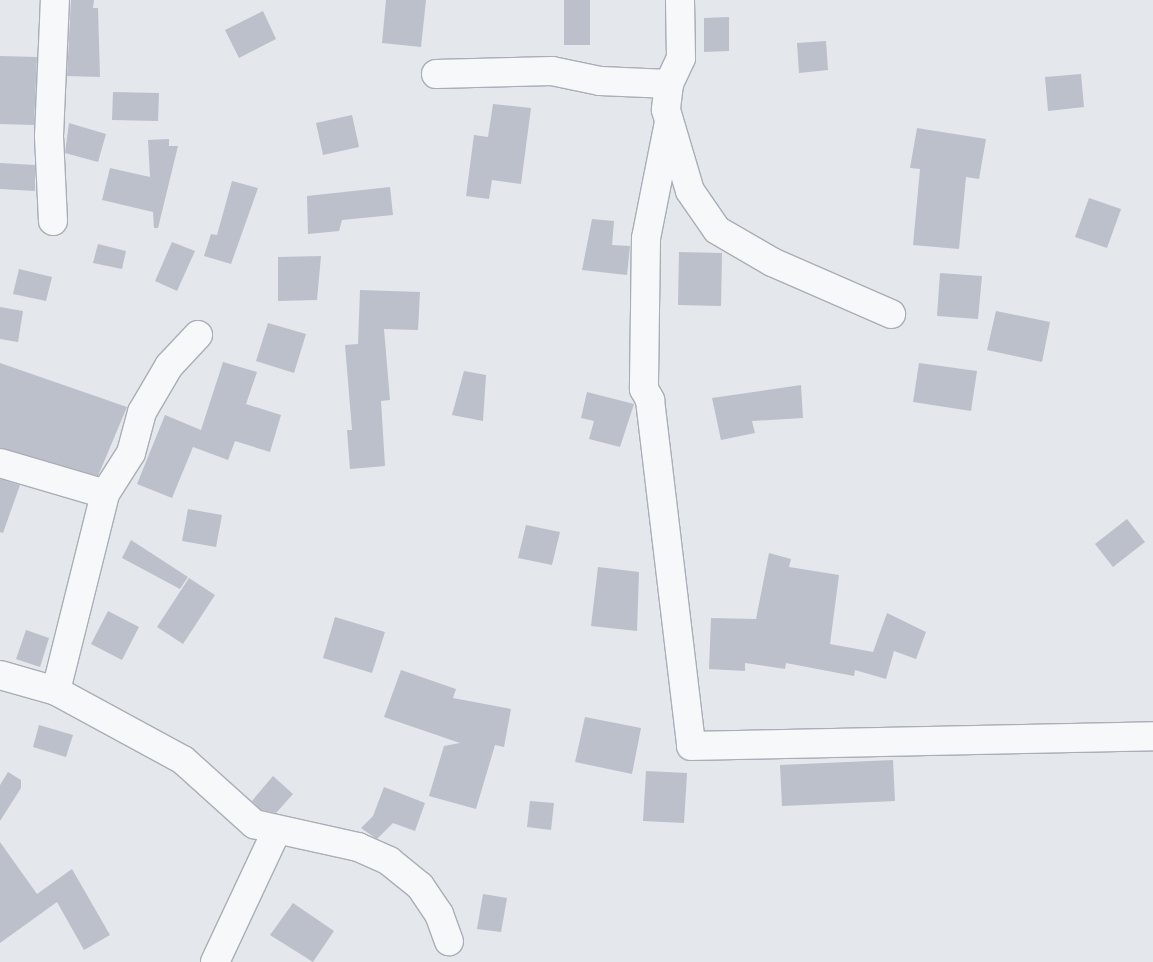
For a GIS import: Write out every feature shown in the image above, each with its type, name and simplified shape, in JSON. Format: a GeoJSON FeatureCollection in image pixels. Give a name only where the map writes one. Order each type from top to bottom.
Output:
{"type":"FeatureCollection","features":[{"type":"Feature","properties":{"kind":"street"},"geometry":{"type":"LineString","coordinates":[[53,221],[49,136],[55,0]]}},
{"type":"Feature","properties":{"kind":"street"},"geometry":{"type":"LineString","coordinates":[[680,0],[680,58],[669,84],[669,122],[646,238],[644,388],[652,410],[690,746],[1153,736]]}},
{"type":"Feature","properties":{"kind":"street"},"geometry":{"type":"LineString","coordinates":[[436,74],[552,71],[600,81],[669,84]]}},
{"type":"Feature","properties":{"kind":"street"},"geometry":{"type":"LineString","coordinates":[[669,122],[690,191],[717,230],[772,262],[891,314]]}},
{"type":"Feature","properties":{"kind":"street"},"geometry":{"type":"LineString","coordinates":[[56,691],[106,494],[131,453],[142,412],[169,366],[198,335]]}},
{"type":"Feature","properties":{"kind":"street"},"geometry":{"type":"LineString","coordinates":[[0,463],[106,494]]}},
{"type":"Feature","properties":{"kind":"street"},"geometry":{"type":"LineString","coordinates":[[0,675],[56,691],[147,737],[206,778],[234,810],[276,832],[358,847],[389,861],[420,886],[439,914],[449,941]]}},
{"type":"Feature","properties":{"kind":"street"},"geometry":{"type":"LineString","coordinates":[[215,962],[276,832]]}},
{"type":"Feature","properties":{"kind":"building"},"geometry":{"type":"Polygon","coordinates":[[[71,0],[94,0],[93,8],[98,8],[100,77],[67,76],[71,0]]]}},
{"type":"Feature","properties":{"kind":"building"},"geometry":{"type":"Polygon","coordinates":[[[386,0],[426,0],[421,47],[382,43],[386,0]]]}},
{"type":"Feature","properties":{"kind":"building"},"geometry":{"type":"Polygon","coordinates":[[[564,0],[590,0],[590,45],[564,45],[564,0]]]}},
{"type":"Feature","properties":{"kind":"building"},"geometry":{"type":"Polygon","coordinates":[[[263,11],[276,39],[239,58],[225,30],[263,11]]]}},
{"type":"Feature","properties":{"kind":"building"},"geometry":{"type":"Polygon","coordinates":[[[729,17],[729,51],[704,52],[704,18],[729,17]]]}},
{"type":"Feature","properties":{"kind":"building"},"geometry":{"type":"Polygon","coordinates":[[[826,41],[828,70],[799,73],[797,43],[826,41]]]}},
{"type":"Feature","properties":{"kind":"building"},"geometry":{"type":"Polygon","coordinates":[[[0,56],[37,57],[34,125],[0,124],[0,56]]]}},
{"type":"Feature","properties":{"kind":"building"},"geometry":{"type":"Polygon","coordinates":[[[1081,74],[1084,107],[1048,111],[1045,77],[1081,74]]]}},
{"type":"Feature","properties":{"kind":"building"},"geometry":{"type":"Polygon","coordinates":[[[113,92],[159,93],[158,121],[112,120],[113,92]]]}},
{"type":"Feature","properties":{"kind":"building"},"geometry":{"type":"Polygon","coordinates":[[[493,104],[531,108],[521,184],[492,180],[489,199],[466,196],[474,135],[488,137],[493,104]]]}},
{"type":"Feature","properties":{"kind":"building"},"geometry":{"type":"Polygon","coordinates":[[[352,115],[359,147],[323,155],[316,123],[352,115]]]}},
{"type":"Feature","properties":{"kind":"building"},"geometry":{"type":"Polygon","coordinates":[[[69,123],[106,134],[98,162],[65,153],[69,123]]]}},
{"type":"Feature","properties":{"kind":"building"},"geometry":{"type":"Polygon","coordinates":[[[917,128],[986,139],[979,179],[966,177],[959,249],[913,245],[920,169],[910,168],[917,128]]]}},
{"type":"Feature","properties":{"kind":"building"},"geometry":{"type":"Polygon","coordinates":[[[169,139],[169,146],[178,146],[158,228],[154,228],[153,212],[102,200],[110,168],[150,177],[148,140],[169,139]]]}},
{"type":"Feature","properties":{"kind":"building"},"geometry":{"type":"Polygon","coordinates":[[[0,163],[35,165],[35,191],[0,189],[0,163]]]}},
{"type":"Feature","properties":{"kind":"building"},"geometry":{"type":"Polygon","coordinates":[[[232,181],[258,188],[231,264],[204,256],[211,234],[217,235],[232,181]]]}},
{"type":"Feature","properties":{"kind":"building"},"geometry":{"type":"Polygon","coordinates":[[[390,187],[393,215],[342,220],[339,231],[308,234],[307,196],[390,187]]]}},
{"type":"Feature","properties":{"kind":"building"},"geometry":{"type":"Polygon","coordinates":[[[1089,198],[1121,209],[1107,248],[1075,237],[1089,198]]]}},
{"type":"Feature","properties":{"kind":"building"},"geometry":{"type":"Polygon","coordinates":[[[592,219],[614,221],[612,245],[630,246],[627,275],[582,270],[592,219]]]}},
{"type":"Feature","properties":{"kind":"building"},"geometry":{"type":"Polygon","coordinates":[[[172,242],[195,251],[177,291],[155,281],[172,242]]]}},
{"type":"Feature","properties":{"kind":"building"},"geometry":{"type":"Polygon","coordinates":[[[98,244],[126,251],[122,269],[93,263],[98,244]]]}},
{"type":"Feature","properties":{"kind":"building"},"geometry":{"type":"Polygon","coordinates":[[[679,252],[722,253],[721,306],[678,305],[679,252]]]}},
{"type":"Feature","properties":{"kind":"building"},"geometry":{"type":"Polygon","coordinates":[[[321,256],[317,300],[278,301],[278,257],[321,256]]]}},
{"type":"Feature","properties":{"kind":"building"},"geometry":{"type":"Polygon","coordinates":[[[19,269],[52,277],[46,301],[13,294],[19,269]]]}},
{"type":"Feature","properties":{"kind":"building"},"geometry":{"type":"Polygon","coordinates":[[[940,273],[982,276],[978,319],[937,316],[940,273]]]}},
{"type":"Feature","properties":{"kind":"building"},"geometry":{"type":"Polygon","coordinates":[[[360,290],[420,292],[418,330],[384,329],[390,400],[381,401],[385,466],[350,469],[347,430],[352,430],[345,345],[358,344],[360,290]]]}},
{"type":"Feature","properties":{"kind":"building"},"geometry":{"type":"Polygon","coordinates":[[[0,307],[23,311],[18,342],[0,339],[0,307]]]}},
{"type":"Feature","properties":{"kind":"building"},"geometry":{"type":"Polygon","coordinates":[[[996,311],[1050,322],[1042,362],[987,350],[996,311]]]}},
{"type":"Feature","properties":{"kind":"building"},"geometry":{"type":"Polygon","coordinates":[[[268,323],[306,334],[294,373],[256,361],[268,323]]]}},
{"type":"Feature","properties":{"kind":"building"},"geometry":{"type":"Polygon","coordinates":[[[223,362],[257,372],[246,404],[281,415],[270,452],[235,441],[228,460],[193,447],[172,498],[137,484],[165,415],[201,430],[223,362]]]}},
{"type":"Feature","properties":{"kind":"building"},"geometry":{"type":"Polygon","coordinates":[[[0,363],[127,407],[98,476],[0,448],[0,363]]]}},
{"type":"Feature","properties":{"kind":"building"},"geometry":{"type":"Polygon","coordinates":[[[919,363],[977,371],[971,411],[913,402],[919,363]]]}},
{"type":"Feature","properties":{"kind":"building"},"geometry":{"type":"Polygon","coordinates":[[[464,371],[486,375],[483,421],[452,415],[464,371]]]}},
{"type":"Feature","properties":{"kind":"building"},"geometry":{"type":"Polygon","coordinates":[[[801,385],[803,418],[752,421],[755,433],[721,440],[712,398],[801,385]]]}},
{"type":"Feature","properties":{"kind":"building"},"geometry":{"type":"Polygon","coordinates":[[[587,392],[634,404],[620,447],[589,439],[594,421],[581,418],[587,392]]]}},
{"type":"Feature","properties":{"kind":"building"},"geometry":{"type":"Polygon","coordinates":[[[0,479],[20,485],[3,533],[0,532],[0,479]]]}},
{"type":"Feature","properties":{"kind":"building"},"geometry":{"type":"Polygon","coordinates":[[[188,509],[222,515],[216,547],[182,541],[188,509]]]}},
{"type":"Feature","properties":{"kind":"building"},"geometry":{"type":"Polygon","coordinates":[[[1127,519],[1145,542],[1113,567],[1095,544],[1127,519]]]}},
{"type":"Feature","properties":{"kind":"building"},"geometry":{"type":"Polygon","coordinates":[[[526,525],[560,532],[552,565],[518,558],[526,525]]]}},
{"type":"Feature","properties":{"kind":"building"},"geometry":{"type":"Polygon","coordinates":[[[131,540],[188,577],[180,589],[122,558],[131,540]]]}},
{"type":"Feature","properties":{"kind":"building"},"geometry":{"type":"Polygon","coordinates":[[[769,553],[791,559],[789,567],[839,575],[830,644],[873,652],[887,613],[926,632],[916,659],[894,651],[886,679],[855,670],[854,676],[786,663],[785,669],[745,663],[745,671],[709,669],[711,618],[756,619],[769,553]]]}},
{"type":"Feature","properties":{"kind":"building"},"geometry":{"type":"Polygon","coordinates":[[[598,567],[639,572],[637,631],[591,626],[598,567]]]}},
{"type":"Feature","properties":{"kind":"building"},"geometry":{"type":"Polygon","coordinates":[[[189,578],[215,595],[183,644],[157,627],[189,578]]]}},
{"type":"Feature","properties":{"kind":"building"},"geometry":{"type":"Polygon","coordinates":[[[108,611],[139,627],[122,660],[91,644],[108,611]]]}},
{"type":"Feature","properties":{"kind":"building"},"geometry":{"type":"Polygon","coordinates":[[[335,617],[385,632],[372,673],[323,658],[335,617]]]}},
{"type":"Feature","properties":{"kind":"building"},"geometry":{"type":"Polygon","coordinates":[[[26,630],[49,638],[40,667],[16,659],[26,630]]]}},
{"type":"Feature","properties":{"kind":"building"},"geometry":{"type":"Polygon","coordinates":[[[401,670],[456,689],[453,698],[511,709],[504,747],[495,745],[476,809],[429,796],[444,746],[460,743],[384,717],[401,670]]]}},
{"type":"Feature","properties":{"kind":"building"},"geometry":{"type":"Polygon","coordinates":[[[585,717],[641,728],[632,774],[575,762],[585,717]]]}},
{"type":"Feature","properties":{"kind":"building"},"geometry":{"type":"Polygon","coordinates":[[[39,725],[73,735],[66,757],[33,747],[39,725]]]}},
{"type":"Feature","properties":{"kind":"building"},"geometry":{"type":"Polygon","coordinates":[[[893,760],[895,801],[782,806],[780,765],[893,760]]]}},
{"type":"Feature","properties":{"kind":"building"},"geometry":{"type":"Polygon","coordinates":[[[646,771],[687,773],[684,823],[643,821],[646,771]]]}},
{"type":"Feature","properties":{"kind":"building"},"geometry":{"type":"Polygon","coordinates":[[[8,772],[21,780],[21,788],[0,821],[0,785],[8,772]]]}},
{"type":"Feature","properties":{"kind":"building"},"geometry":{"type":"Polygon","coordinates":[[[273,776],[293,794],[276,813],[261,810],[252,801],[273,776]]]}},
{"type":"Feature","properties":{"kind":"building"},"geometry":{"type":"Polygon","coordinates":[[[384,787],[425,803],[415,831],[393,823],[377,839],[361,828],[373,816],[384,787]]]}},
{"type":"Feature","properties":{"kind":"building"},"geometry":{"type":"Polygon","coordinates":[[[530,801],[554,803],[551,830],[527,827],[530,801]]]}},
{"type":"Feature","properties":{"kind":"building"},"geometry":{"type":"Polygon","coordinates":[[[0,842],[37,894],[72,869],[110,935],[84,950],[57,902],[0,943],[0,842]]]}},
{"type":"Feature","properties":{"kind":"building"},"geometry":{"type":"Polygon","coordinates":[[[483,894],[507,898],[501,932],[477,929],[483,894]]]}},
{"type":"Feature","properties":{"kind":"building"},"geometry":{"type":"Polygon","coordinates":[[[293,903],[334,931],[313,962],[270,935],[293,903]]]}}]}
